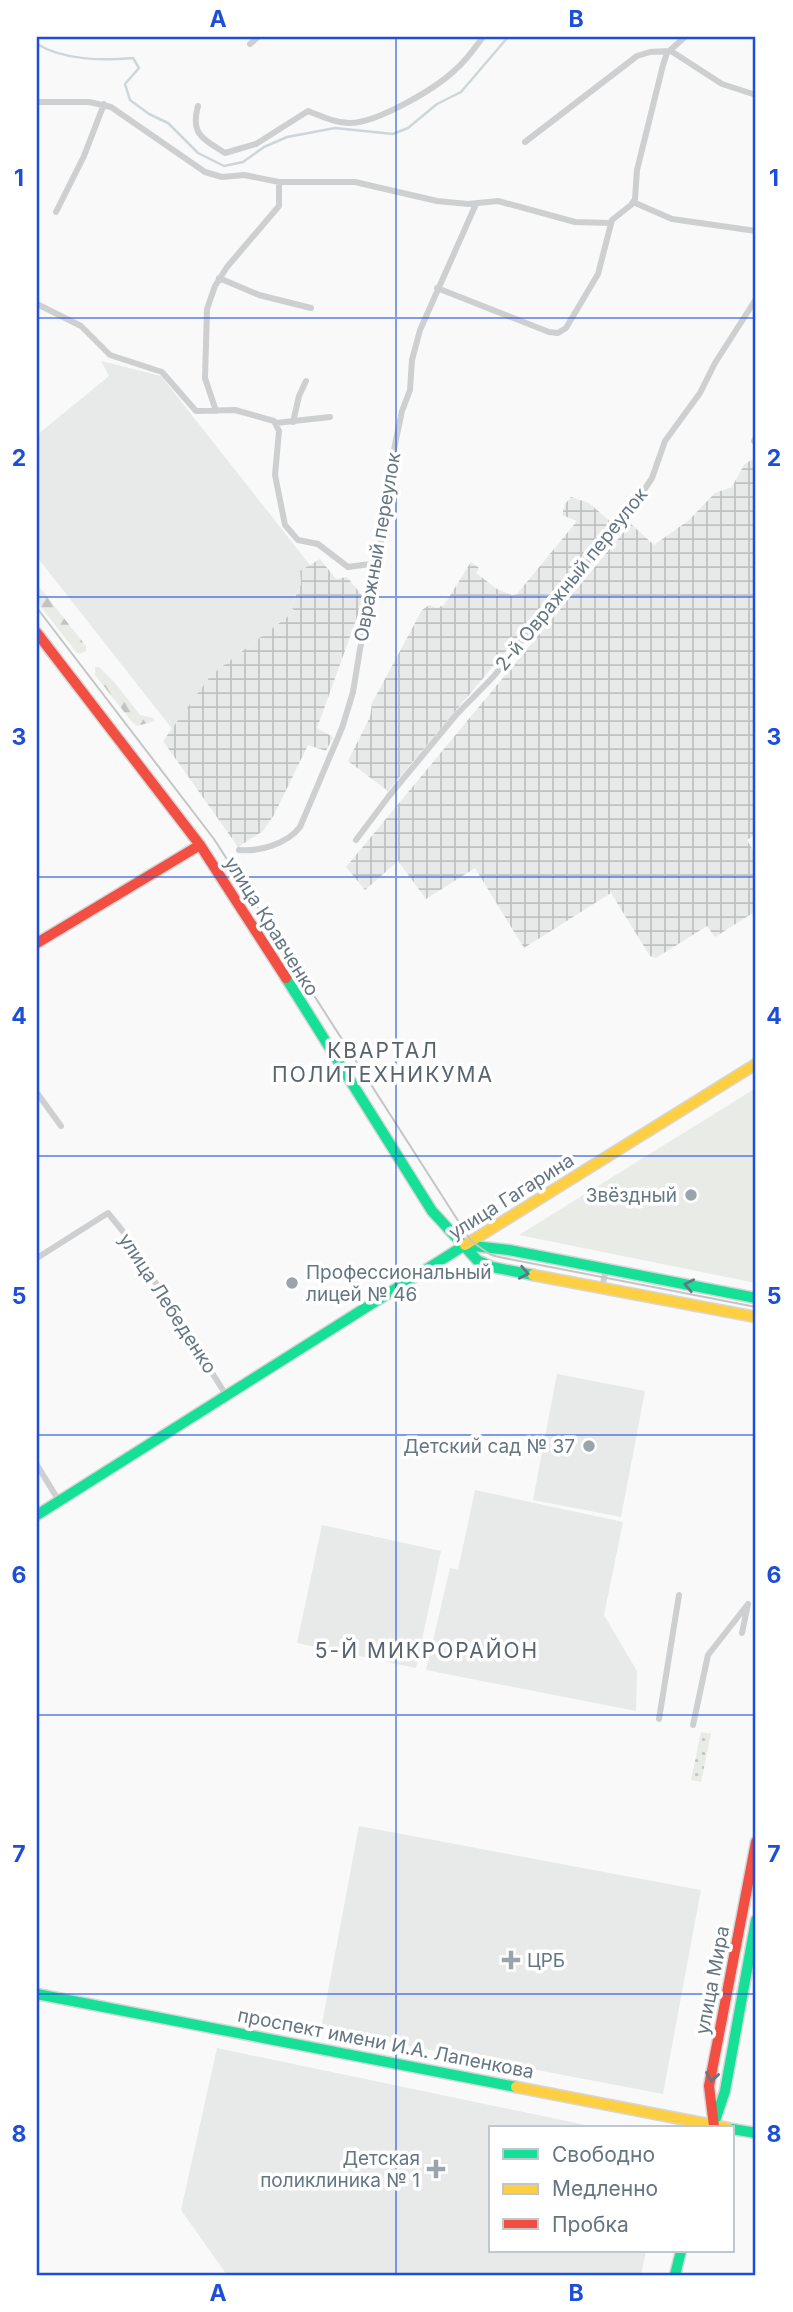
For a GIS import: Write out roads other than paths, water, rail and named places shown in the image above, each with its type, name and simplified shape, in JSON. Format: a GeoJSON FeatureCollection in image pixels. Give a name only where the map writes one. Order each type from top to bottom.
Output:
{"type":"FeatureCollection","features":[{"type":"Feature","properties":{"kind":"main road","name":"улица Кравченко"},"geometry":{"type":"LineString","coordinates":[[37,634],[200,845],[432,1211],[477,1260],[494,1258],[606,1269],[756,1298]]}},
{"type":"Feature","properties":{"kind":"main road"},"geometry":{"type":"LineString","coordinates":[[37,943],[200,845]]}},
{"type":"Feature","properties":{"kind":"main road","name":"улица Гагарина"},"geometry":{"type":"LineString","coordinates":[[37,1515],[756,1064]]}},
{"type":"Feature","properties":{"kind":"main road","name":"улица Кравченко"},"geometry":{"type":"LineString","coordinates":[[465,1245],[494,1258],[602,1288],[754,1317]]}},
{"type":"Feature","properties":{"kind":"main road","name":"улица Мира"},"geometry":{"type":"LineString","coordinates":[[713,2126],[709,2086],[756,1842]]}},
{"type":"Feature","properties":{"kind":"main road"},"geometry":{"type":"LineString","coordinates":[[742,1914],[756,1918]]}},
{"type":"Feature","properties":{"kind":"main road","name":"улица Мира"},"geometry":{"type":"LineString","coordinates":[[713,2126],[725,2091],[756,1918]]}},
{"type":"Feature","properties":{"kind":"main road","name":"проспект имени И.А. Лапенкова"},"geometry":{"type":"LineString","coordinates":[[37,1994],[708,2126]]}},
{"type":"Feature","properties":{"kind":"main road","name":"проспект имени И.А. Лапенкова"},"geometry":{"type":"LineString","coordinates":[[734,2130],[756,2133]]}},
{"type":"Feature","properties":{"kind":"main road"},"geometry":{"type":"LineString","coordinates":[[675,2275],[681,2252]]}},
{"type":"Feature","properties":{"kind":"street"},"geometry":{"type":"LineString","coordinates":[[250,44],[258,37]]}},
{"type":"Feature","properties":{"kind":"street"},"geometry":{"type":"LineString","coordinates":[[198,106],[194,121],[201,137],[225,153],[256,144],[308,111],[326,119],[349,123],[365,121],[435,87],[457,69],[483,37]]}},
{"type":"Feature","properties":{"kind":"street"},"geometry":{"type":"LineString","coordinates":[[437,288],[549,332],[562,331],[571,323],[598,274],[610,223],[633,202],[636,170],[663,65],[667,53],[685,37]]}},
{"type":"Feature","properties":{"kind":"street"},"geometry":{"type":"LineString","coordinates":[[525,142],[637,57],[650,52],[671,51],[722,83],[756,95]]}},
{"type":"Feature","properties":{"kind":"street"},"geometry":{"type":"LineString","coordinates":[[37,102],[104,104],[153,134],[205,172],[222,177],[244,175],[279,182],[355,182],[437,201],[476,204],[498,201],[575,222],[610,223]]}},
{"type":"Feature","properties":{"kind":"street"},"geometry":{"type":"LineString","coordinates":[[56,212],[84,156],[104,104]]}},
{"type":"Feature","properties":{"kind":"street"},"geometry":{"type":"LineString","coordinates":[[216,411],[206,386],[207,309],[219,278],[279,206],[279,182]]}},
{"type":"Feature","properties":{"kind":"street"},"geometry":{"type":"LineString","coordinates":[[633,202],[672,219],[756,231]]}},
{"type":"Feature","properties":{"kind":"street","name":"Овражный переулок"},"geometry":{"type":"LineString","coordinates":[[239,850],[257,850],[290,837],[300,827],[342,728],[378,563],[393,454],[402,411],[410,390],[412,360],[420,330],[437,288],[476,204]]}},
{"type":"Feature","properties":{"kind":"street"},"geometry":{"type":"LineString","coordinates":[[219,278],[259,295],[311,308]]}},
{"type":"Feature","properties":{"kind":"street","name":"2-й Овражный переулок"},"geometry":{"type":"LineString","coordinates":[[356,840],[456,715],[494,676],[629,513],[652,478],[665,441],[699,393],[756,299]]}},
{"type":"Feature","properties":{"kind":"street"},"geometry":{"type":"LineString","coordinates":[[37,303],[81,326],[110,355],[162,372],[196,411],[241,411],[276,423],[330,416]]}},
{"type":"Feature","properties":{"kind":"street"},"geometry":{"type":"LineString","coordinates":[[293,422],[299,396],[306,381]]}},
{"type":"Feature","properties":{"kind":"street"},"geometry":{"type":"LineString","coordinates":[[276,423],[279,431],[275,475],[282,518],[289,532],[298,540],[318,544],[348,567],[378,563]]}},
{"type":"Feature","properties":{"kind":"street"},"geometry":{"type":"LineString","coordinates":[[37,1093],[61,1126]]}},
{"type":"Feature","properties":{"kind":"street","name":"улица Лебеденко"},"geometry":{"type":"LineString","coordinates":[[37,1258],[108,1213],[125,1234],[226,1395]]}},
{"type":"Feature","properties":{"kind":"street"},"geometry":{"type":"LineString","coordinates":[[602,1288],[606,1269]]}},
{"type":"Feature","properties":{"kind":"street"},"geometry":{"type":"LineString","coordinates":[[754,1317],[756,1298]]}},
{"type":"Feature","properties":{"kind":"street"},"geometry":{"type":"LineString","coordinates":[[37,1465],[59,1501]]}},
{"type":"Feature","properties":{"kind":"street"},"geometry":{"type":"LineString","coordinates":[[659,1719],[679,1595]]}},
{"type":"Feature","properties":{"kind":"street"},"geometry":{"type":"LineString","coordinates":[[693,1726],[708,1655],[748,1604],[742,1633]]}},
{"type":"Feature","properties":{"kind":"waterway"},"geometry":{"type":"LineString","coordinates":[[37,44],[59,53],[83,58],[133,58],[139,68],[125,84],[130,100],[149,114],[168,123],[198,153],[224,166],[243,162],[264,147],[287,137],[335,128],[393,134],[408,128],[437,104],[461,92],[508,37]]}},
{"type":"Feature","properties":{"kind":"tram line"},"geometry":{"type":"LineString","coordinates":[[37,608],[214,839],[471,1241],[491,1255],[499,1257],[756,1307]]}},
{"type":"Feature","properties":{"kind":"place","name":"Звёздный"},"geometry":{"type":"Point","coordinates":[691,1195]}},
{"type":"Feature","properties":{"kind":"place","name":"Профессиональный лицей № 46"},"geometry":{"type":"Point","coordinates":[292,1283]}},
{"type":"Feature","properties":{"kind":"place","name":"Детский сад № 37"},"geometry":{"type":"Point","coordinates":[589,1446]}},
{"type":"Feature","properties":{"kind":"place","name":"ЦРБ"},"geometry":{"type":"Point","coordinates":[511,1960]}},
{"type":"Feature","properties":{"kind":"place","name":"Детская поликлиника № 1"},"geometry":{"type":"Point","coordinates":[436,2169]}},
{"type":"Feature","properties":{"kind":"district","name":"КВАРТАЛ ПОЛИТЕХНИКУМА"},"geometry":{"type":"Point","coordinates":[383,1063]}},
{"type":"Feature","properties":{"kind":"district","name":"5-Й МИКРОРАЙОН"},"geometry":{"type":"Point","coordinates":[427,1651]}}]}
